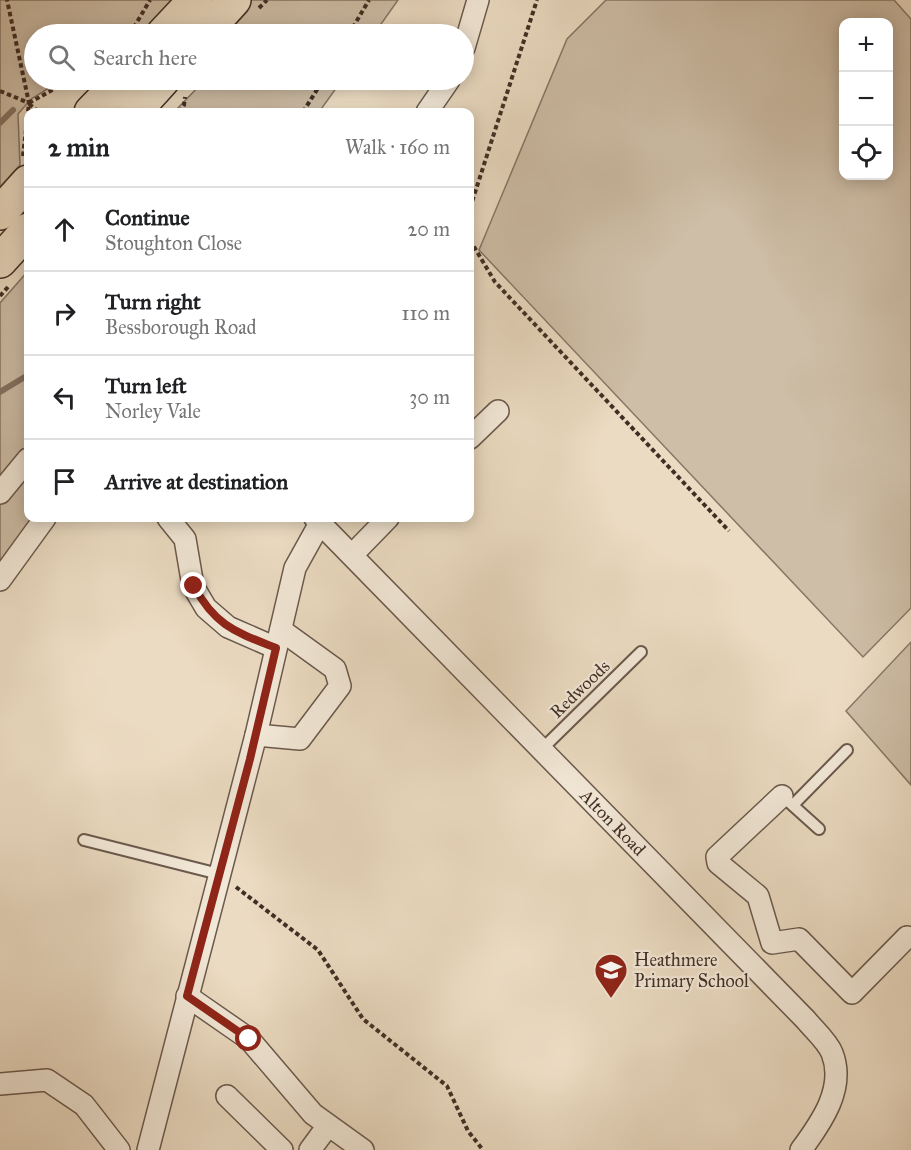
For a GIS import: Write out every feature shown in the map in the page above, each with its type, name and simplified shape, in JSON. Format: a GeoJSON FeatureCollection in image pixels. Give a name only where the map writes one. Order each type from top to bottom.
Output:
{"type":"FeatureCollection","features":[{"type":"Feature","properties":{"kind":"highway"},"geometry":{"type":"LineString","coordinates":[[212,24],[234,0]]}},
{"type":"Feature","properties":{"kind":"highway"},"geometry":{"type":"LineString","coordinates":[[171,24],[191,1]]}},
{"type":"Feature","properties":{"kind":"highway"},"geometry":{"type":"LineString","coordinates":[[95,108],[112,90]]}},
{"type":"Feature","properties":{"kind":"highway"},"geometry":{"type":"LineString","coordinates":[[140,108],[168,90]]}},
{"type":"Feature","properties":{"kind":"highway"},"geometry":{"type":"LineString","coordinates":[[0,213],[24,173]]}},
{"type":"Feature","properties":{"kind":"highway"},"geometry":{"type":"LineString","coordinates":[[0,261],[24,234]]}},
{"type":"Feature","properties":{"kind":"street"},"geometry":{"type":"LineString","coordinates":[[471,24],[478,0]]}},
{"type":"Feature","properties":{"kind":"street"},"geometry":{"type":"LineString","coordinates":[[430,108],[442,90]]}},
{"type":"Feature","properties":{"kind":"street"},"geometry":{"type":"LineString","coordinates":[[474,434],[498,411]]}},
{"type":"Feature","properties":{"kind":"street"},"geometry":{"type":"LineString","coordinates":[[0,492],[24,464]]}},
{"type":"Feature","properties":{"kind":"street"},"geometry":{"type":"LineString","coordinates":[[0,580],[42,522]]}},
{"type":"Feature","properties":{"kind":"street"},"geometry":{"type":"LineString","coordinates":[[171,522],[185,539],[194,586],[206,608],[228,627],[279,639],[335,669],[340,686],[300,739],[256,735]]}},
{"type":"Feature","properties":{"kind":"street"},"geometry":{"type":"LineString","coordinates":[[148,1150],[256,735],[295,568],[317,522]]}},
{"type":"Feature","properties":{"kind":"street","name":"Alton Road"},"geometry":{"type":"LineString","coordinates":[[320,522],[806,1020],[831,1051],[837,1071],[834,1092],[819,1125],[801,1150]]}},
{"type":"Feature","properties":{"kind":"street"},"geometry":{"type":"LineString","coordinates":[[353,554],[384,522]]}},
{"type":"Feature","properties":{"kind":"street"},"geometry":{"type":"LineString","coordinates":[[772,943],[758,896],[718,863],[717,857],[788,801]]}},
{"type":"Feature","properties":{"kind":"street"},"geometry":{"type":"LineString","coordinates":[[749,963],[772,943],[799,939],[852,993],[907,937]]}},
{"type":"Feature","properties":{"kind":"street"},"geometry":{"type":"LineString","coordinates":[[187,996],[249,1039],[313,1114],[327,1127],[363,1150]]}},
{"type":"Feature","properties":{"kind":"street"},"geometry":{"type":"LineString","coordinates":[[0,1084],[47,1080],[84,1105],[119,1150]]}},
{"type":"Feature","properties":{"kind":"street"},"geometry":{"type":"LineString","coordinates":[[227,1096],[282,1150]]}},
{"type":"Feature","properties":{"kind":"street"},"geometry":{"type":"LineString","coordinates":[[310,1150],[327,1127]]}},
{"type":"Feature","properties":{"kind":"lane","name":"Redwoods"},"geometry":{"type":"LineString","coordinates":[[542,749],[641,652]]}},
{"type":"Feature","properties":{"kind":"lane"},"geometry":{"type":"LineString","coordinates":[[819,829],[788,801],[848,750]]}},
{"type":"Feature","properties":{"kind":"lane"},"geometry":{"type":"LineString","coordinates":[[84,840],[219,873]]}},
{"type":"Feature","properties":{"kind":"path"},"geometry":{"type":"LineString","coordinates":[[7,0],[24,80]]}},
{"type":"Feature","properties":{"kind":"path"},"geometry":{"type":"LineString","coordinates":[[136,24],[150,0]]}},
{"type":"Feature","properties":{"kind":"path"},"geometry":{"type":"LineString","coordinates":[[355,24],[369,0]]}},
{"type":"Feature","properties":{"kind":"path"},"geometry":{"type":"LineString","coordinates":[[474,196],[537,0]]}},
{"type":"Feature","properties":{"kind":"path"},"geometry":{"type":"LineString","coordinates":[[26,90],[29,108]]}},
{"type":"Feature","properties":{"kind":"path"},"geometry":{"type":"LineString","coordinates":[[29,104],[53,90]]}},
{"type":"Feature","properties":{"kind":"path"},"geometry":{"type":"LineString","coordinates":[[176,90],[184,105],[182,108]]}},
{"type":"Feature","properties":{"kind":"path"},"geometry":{"type":"LineString","coordinates":[[306,108],[317,90]]}},
{"type":"Feature","properties":{"kind":"path"},"geometry":{"type":"LineString","coordinates":[[0,91],[34,108]]}},
{"type":"Feature","properties":{"kind":"path"},"geometry":{"type":"LineString","coordinates":[[474,247],[495,282],[729,531]]}},
{"type":"Feature","properties":{"kind":"path"},"geometry":{"type":"LineString","coordinates":[[219,873],[318,950],[363,1019],[447,1086],[468,1131],[483,1150]]}},
{"type":"Feature","properties":{"kind":"shaded area"},"geometry":{"type":"Polygon","coordinates":[[[0,0],[398,0],[381,24],[24,24],[24,90],[46,90],[31,99],[18,114],[20,165],[0,187],[0,0]]]}},
{"type":"Feature","properties":{"kind":"shaded area"},"geometry":{"type":"Polygon","coordinates":[[[606,0],[894,0],[911,19],[911,608],[863,657],[479,250],[567,39],[606,0]]]}},
{"type":"Feature","properties":{"kind":"shaded area"},"geometry":{"type":"Polygon","coordinates":[[[195,90],[335,90],[322,108],[178,108],[195,90]]]}},
{"type":"Feature","properties":{"kind":"shaded area"},"geometry":{"type":"Polygon","coordinates":[[[24,276],[24,522],[31,522],[0,566],[0,303],[24,276]]]}},
{"type":"Feature","properties":{"kind":"shaded area"},"geometry":{"type":"Polygon","coordinates":[[[911,642],[911,785],[846,711],[911,642]]]}},
{"type":"Feature","properties":{"kind":"waterway"},"geometry":{"type":"LineString","coordinates":[[0,123],[13,110]]}},
{"type":"Feature","properties":{"kind":"waterway"},"geometry":{"type":"LineString","coordinates":[[0,392],[24,377]]}},
{"type":"Feature","properties":{"kind":"place","name":"Heathmere Primary School"},"geometry":{"type":"Point","coordinates":[611,999]}},
{"type":"Feature","properties":{"kind":"route"},"geometry":{"type":"LineString","coordinates":[[194,586],[206,608],[228,627],[276,648],[250,759],[187,996],[249,1039]]}}]}
